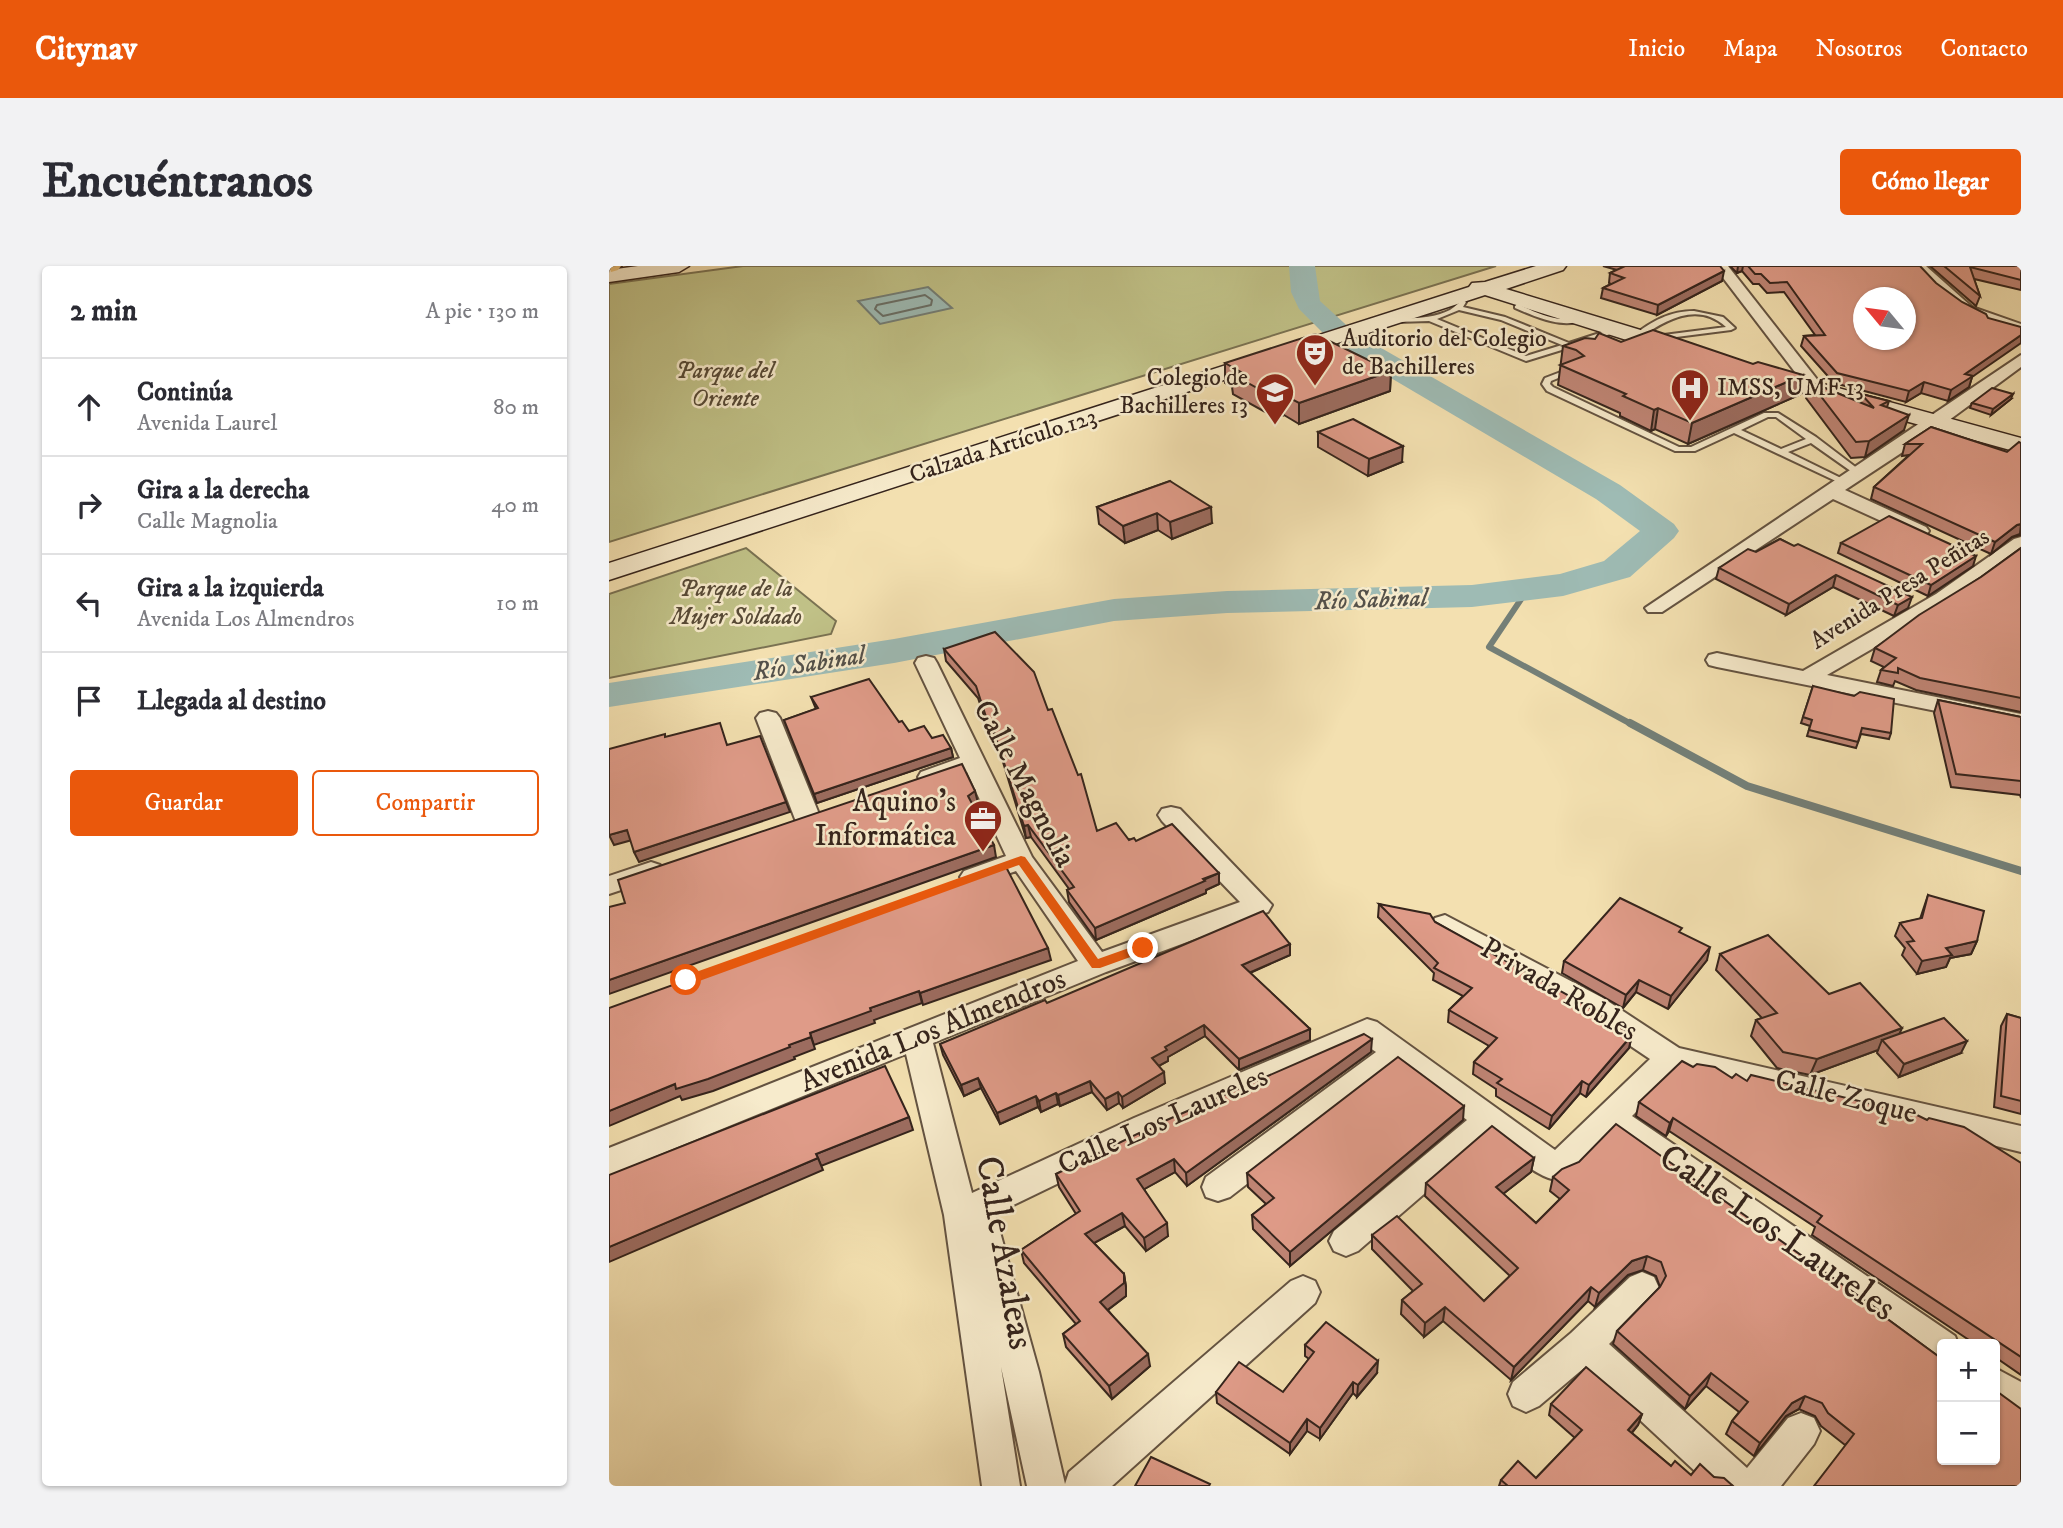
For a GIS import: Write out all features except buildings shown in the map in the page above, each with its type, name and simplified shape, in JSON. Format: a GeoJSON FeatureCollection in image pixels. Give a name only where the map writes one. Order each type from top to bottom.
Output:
{"type":"FeatureCollection","features":[{"type":"Feature","properties":{"kind":"main road"},"geometry":{"type":"LineString","coordinates":[[609,276],[680,266]]}},
{"type":"Feature","properties":{"kind":"main road","name":"Calzada Artículo 123"},"geometry":{"type":"LineString","coordinates":[[609,556],[1358,324],[1467,294],[1516,266]]}},
{"type":"Feature","properties":{"kind":"main road","name":"Calzada Artículo 123"},"geometry":{"type":"LineString","coordinates":[[1358,324],[1389,320],[1556,266]]}},
{"type":"Feature","properties":{"kind":"main road"},"geometry":{"type":"LineString","coordinates":[[1467,294],[1524,301],[1699,355]]}},
{"type":"Feature","properties":{"kind":"main road","name":"Calzada Artículo 123"},"geometry":{"type":"LineString","coordinates":[[609,572],[1307,340]]}},
{"type":"Feature","properties":{"kind":"main road"},"geometry":{"type":"LineString","coordinates":[[1738,367],[1932,424],[2021,446]]}},
{"type":"Feature","properties":{"kind":"main road"},"geometry":{"type":"LineString","coordinates":[[1932,424],[2021,457]]}},
{"type":"Feature","properties":{"kind":"street"},"geometry":{"type":"LineString","coordinates":[[1721,266],[1817,390]]}},
{"type":"Feature","properties":{"kind":"street"},"geometry":{"type":"LineString","coordinates":[[1918,266],[1967,310],[1986,319],[2021,329]]}},
{"type":"Feature","properties":{"kind":"street"},"geometry":{"type":"LineString","coordinates":[[1655,608],[1932,424],[2021,360]]}},
{"type":"Feature","properties":{"kind":"street"},"geometry":{"type":"LineString","coordinates":[[1844,481],[1931,537]]}},
{"type":"Feature","properties":{"kind":"street"},"geometry":{"type":"LineString","coordinates":[[1769,532],[1794,543]]}},
{"type":"Feature","properties":{"kind":"street","name":"Avenida Presa Peñitas"},"geometry":{"type":"LineString","coordinates":[[1806,678],[1929,607],[1994,566],[2021,543]]}},
{"type":"Feature","properties":{"kind":"street"},"geometry":{"type":"LineString","coordinates":[[1969,554],[1994,566]]}},
{"type":"Feature","properties":{"kind":"street"},"geometry":{"type":"LineString","coordinates":[[1905,596],[1929,607]]}},
{"type":"Feature","properties":{"kind":"street"},"geometry":{"type":"LineString","coordinates":[[1717,660],[2021,721]]}},
{"type":"Feature","properties":{"kind":"street","name":"Calle Magnolia"},"geometry":{"type":"LineString","coordinates":[[926,663],[1021,860],[1096,965]]}},
{"type":"Feature","properties":{"kind":"street"},"geometry":{"type":"LineString","coordinates":[[768,718],[808,819]]}},
{"type":"Feature","properties":{"kind":"street"},"geometry":{"type":"LineString","coordinates":[[910,783],[974,761]]}},
{"type":"Feature","properties":{"kind":"street"},"geometry":{"type":"LineString","coordinates":[[781,828],[833,810]]}},
{"type":"Feature","properties":{"kind":"street","name":"Avenida Los Almendros"},"geometry":{"type":"LineString","coordinates":[[609,1162],[1096,965],[1259,905],[1171,815]]}},
{"type":"Feature","properties":{"kind":"street"},"geometry":{"type":"LineString","coordinates":[[944,887],[1021,860]]}},
{"type":"Feature","properties":{"kind":"street"},"geometry":{"type":"LineString","coordinates":[[609,885],[675,863]]}},
{"type":"Feature","properties":{"kind":"street","name":"Privada Robles"},"geometry":{"type":"LineString","coordinates":[[1445,925],[1593,1006],[1671,1058]]}},
{"type":"Feature","properties":{"kind":"street"},"geometry":{"type":"LineString","coordinates":[[1367,1030],[1557,1169],[1611,1118],[1644,1081],[1671,1058]]}},
{"type":"Feature","properties":{"kind":"street","name":"Calle Los Laureles"},"geometry":{"type":"LineString","coordinates":[[969,1210],[1145,1127],[1367,1030]]}},
{"type":"Feature","properties":{"kind":"street","name":"Calle Azaleas"},"geometry":{"type":"LineString","coordinates":[[917,1037],[969,1210],[1001,1486]]}},
{"type":"Feature","properties":{"kind":"street"},"geometry":{"type":"LineString","coordinates":[[1218,1186],[1397,1052]]}},
{"type":"Feature","properties":{"kind":"street","name":"Calle Zoque"},"geometry":{"type":"LineString","coordinates":[[1671,1058],[1746,1073],[2021,1139]]}},
{"type":"Feature","properties":{"kind":"street","name":"Calle Los Laureles"},"geometry":{"type":"LineString","coordinates":[[1611,1118],[1937,1345]]}},
{"type":"Feature","properties":{"kind":"street"},"geometry":{"type":"LineString","coordinates":[[1346,1241],[1489,1119]]}},
{"type":"Feature","properties":{"kind":"street"},"geometry":{"type":"LineString","coordinates":[[1986,1131],[2021,1153]]}},
{"type":"Feature","properties":{"kind":"street"},"geometry":{"type":"LineString","coordinates":[[969,1210],[1021,1372],[1046,1486]]}},
{"type":"Feature","properties":{"kind":"street"},"geometry":{"type":"LineString","coordinates":[[1526,1394],[1584,1345],[1642,1288]]}},
{"type":"Feature","properties":{"kind":"street"},"geometry":{"type":"LineString","coordinates":[[1083,1486],[1303,1292]]}},
{"type":"Feature","properties":{"kind":"street"},"geometry":{"type":"LineString","coordinates":[[1584,1345],[1739,1486]]}},
{"type":"Feature","properties":{"kind":"street"},"geometry":{"type":"LineString","coordinates":[[2000,1388],[2021,1403]]}},
{"type":"Feature","properties":{"kind":"street"},"geometry":{"type":"LineString","coordinates":[[1757,1486],[1801,1431]]}},
{"type":"Feature","properties":{"kind":"lane"},"geometry":{"type":"LineString","coordinates":[[1389,320],[1413,321],[1429,318],[1467,294],[1503,318],[1580,350]]}},
{"type":"Feature","properties":{"kind":"lane"},"geometry":{"type":"LineString","coordinates":[[1429,318],[1521,358],[1532,359],[1571,346],[1634,335],[1731,328],[1722,319],[1683,313],[1660,320],[1634,335]]}},
{"type":"Feature","properties":{"kind":"lane"},"geometry":{"type":"LineString","coordinates":[[1569,372],[1548,380],[1546,384],[1550,389],[1678,449],[1692,449],[1767,415],[1778,415],[1814,439],[1844,481]]}},
{"type":"Feature","properties":{"kind":"lane"},"geometry":{"type":"LineString","coordinates":[[1734,430],[1844,481]]}},
{"type":"Feature","properties":{"kind":"lane"},"geometry":{"type":"LineString","coordinates":[[1780,452],[1814,439]]}},
{"type":"Feature","properties":{"kind":"green space","name":"Parque del Oriente"},"geometry":{"type":"Polygon","coordinates":[[[743,266],[1496,266],[609,542],[609,284],[743,266]]]}},
{"type":"Feature","properties":{"kind":"green space","name":"Parque de la Mujer Soldado"},"geometry":{"type":"Polygon","coordinates":[[[746,548],[836,621],[831,634],[609,678],[609,594],[746,548]]]}},
{"type":"Feature","properties":{"kind":"water"},"geometry":{"type":"Polygon","coordinates":[[[928,287],[952,308],[880,324],[858,301],[928,287]]]}},
{"type":"Feature","properties":{"kind":"waterway","name":"Río Sabinal"},"geometry":{"type":"LineString","coordinates":[[609,695],[894,651],[1114,610],[1227,602],[1472,596],[1563,585],[1617,569],[1662,531],[1608,492],[1345,339],[1318,316],[1307,301],[1302,266]]}},
{"type":"Feature","properties":{"kind":"waterway"},"geometry":{"type":"LineString","coordinates":[[1528,589],[1489,647],[1633,725]]}},
{"type":"Feature","properties":{"kind":"waterway"},"geometry":{"type":"LineString","coordinates":[[1630,723],[1747,786],[2021,871]]}},
{"type":"Feature","properties":{"kind":"place","name":"Auditorio del Colegio de Bachilleres"},"geometry":{"type":"Point","coordinates":[1315,387]}},
{"type":"Feature","properties":{"kind":"place","name":"IMSS, UMF 13"},"geometry":{"type":"Point","coordinates":[1690,422]}},
{"type":"Feature","properties":{"kind":"place","name":"Colegio de Bachilleres 13"},"geometry":{"type":"Point","coordinates":[1275,426]}},
{"type":"Feature","properties":{"kind":"place","name":"Aquino's Informática"},"geometry":{"type":"Point","coordinates":[983,853]}},
{"type":"Feature","properties":{"kind":"route"},"geometry":{"type":"LineString","coordinates":[[686,980],[1021,860],[1096,965],[1143,948]]}}]}
